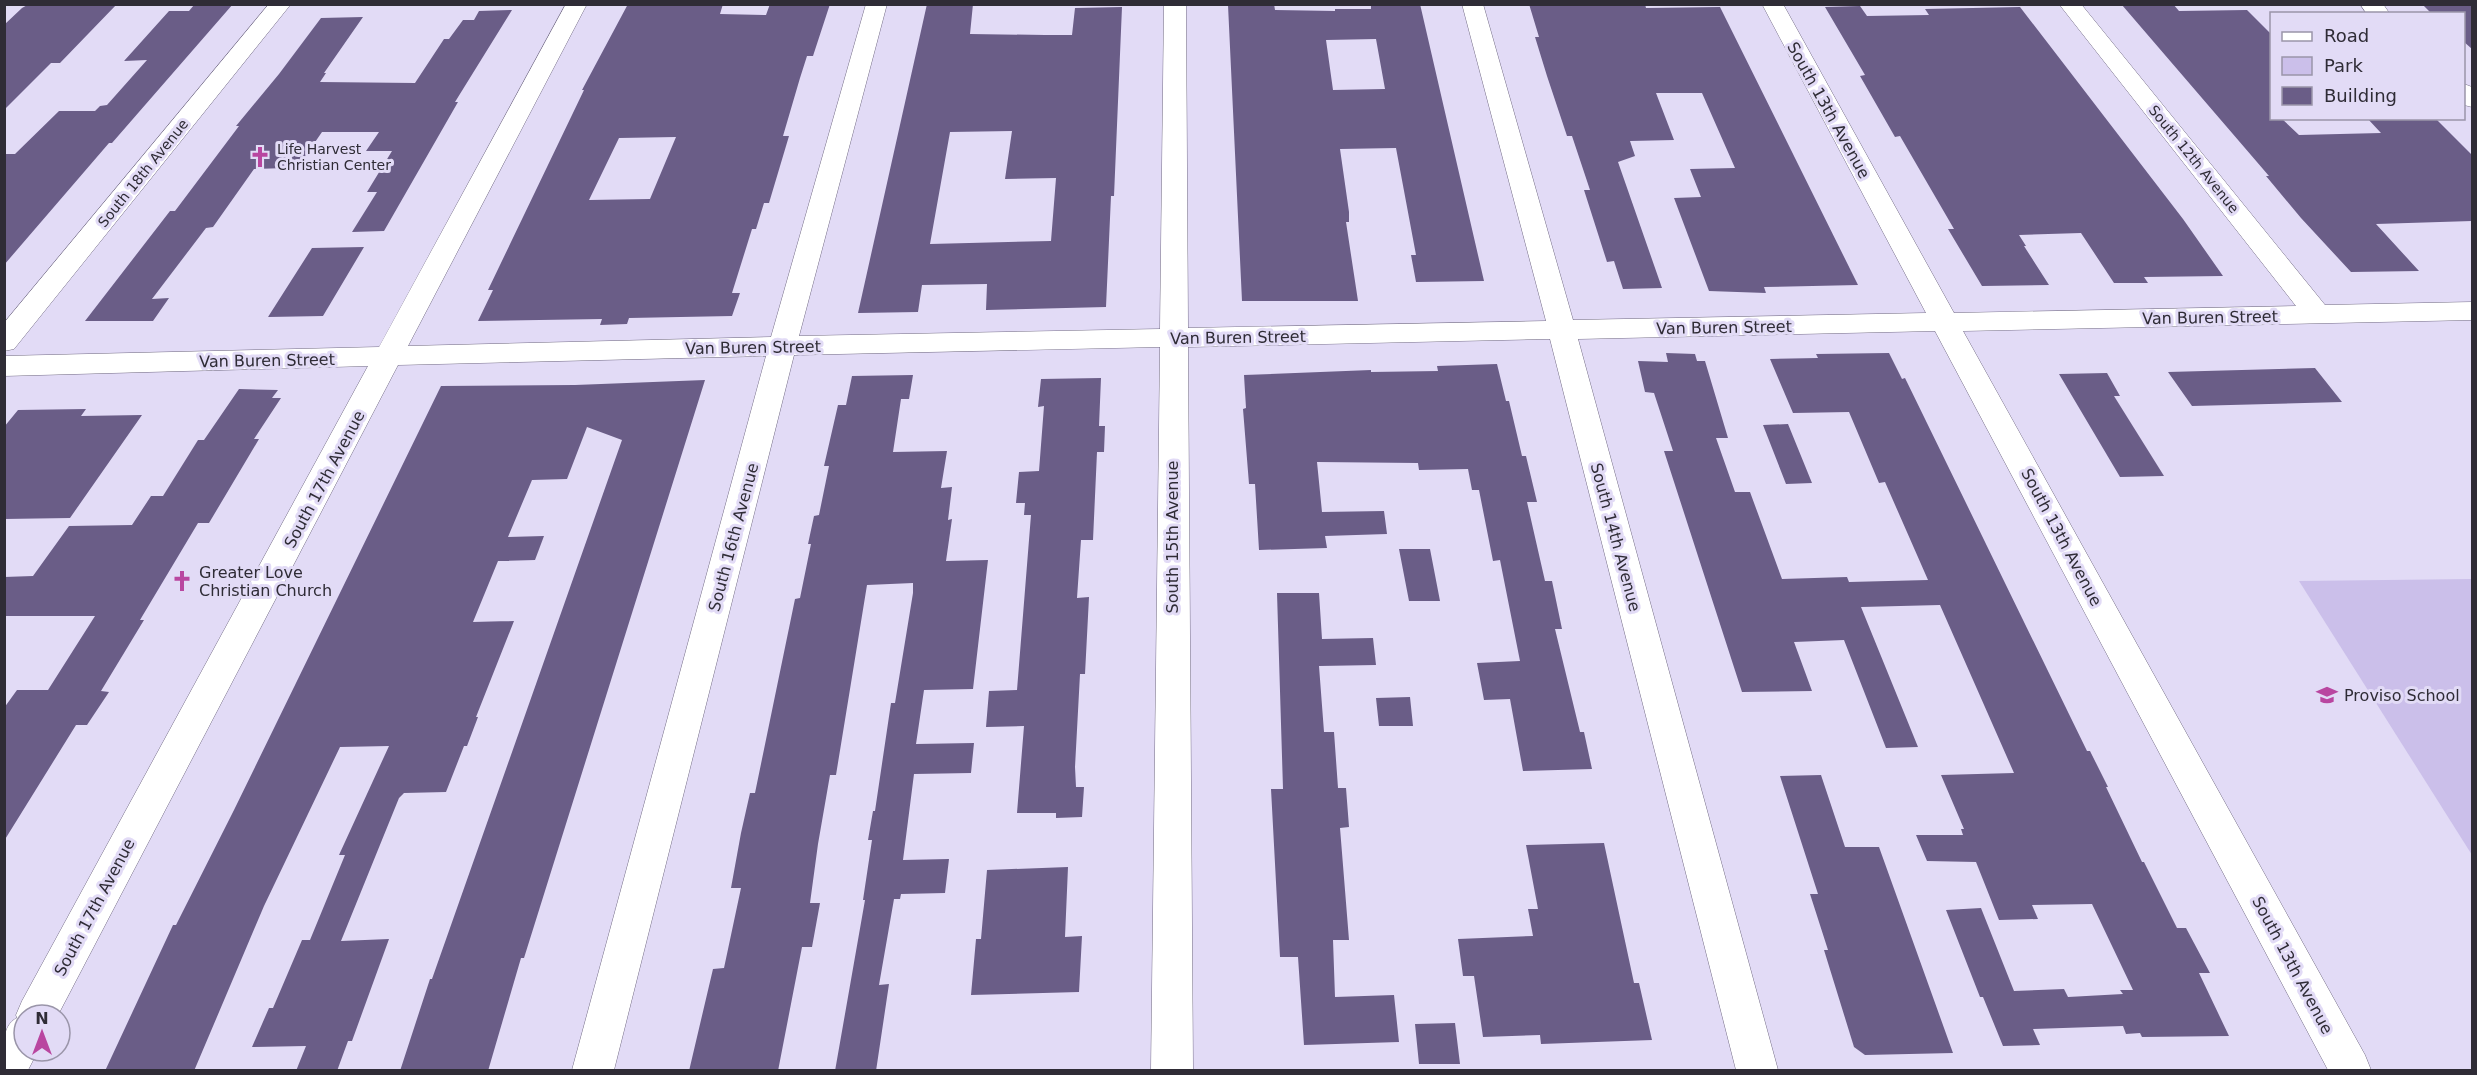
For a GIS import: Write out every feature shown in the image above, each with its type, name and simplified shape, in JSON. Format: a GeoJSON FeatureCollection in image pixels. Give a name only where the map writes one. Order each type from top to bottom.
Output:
{"type":"FeatureCollection","features":[{"type":"Feature","properties":{"kind":"street","name":"South 18th Avenue"},"geometry":{"type":"LineString","coordinates":[[4,342],[281,4]]}},
{"type":"Feature","properties":{"kind":"street","name":"South 17th Avenue"},"geometry":{"type":"LineString","coordinates":[[42,1003],[390,357],[576,4]]}},
{"type":"Feature","properties":{"kind":"street","name":"South 16th Avenue"},"geometry":{"type":"LineString","coordinates":[[593,1071],[783,346],[878,4]]}},
{"type":"Feature","properties":{"kind":"street","name":"South 15th Avenue"},"geometry":{"type":"LineString","coordinates":[[1172,1071],[1175,4]]}},
{"type":"Feature","properties":{"kind":"street","name":"South 14th Avenue"},"geometry":{"type":"LineString","coordinates":[[1472,4],[1562,330],[1757,1071]]}},
{"type":"Feature","properties":{"kind":"street","name":"South 13th Avenue"},"geometry":{"type":"LineString","coordinates":[[1772,4],[2350,1071]]}},
{"type":"Feature","properties":{"kind":"street","name":"South 12th Avenue"},"geometry":{"type":"LineString","coordinates":[[2069,4],[2318,315]]}},
{"type":"Feature","properties":{"kind":"street","name":"Van Buren Street"},"geometry":{"type":"LineString","coordinates":[[4,366],[783,346],[2472,311]]}},
{"type":"Feature","properties":{"kind":"green space"},"geometry":{"type":"Polygon","coordinates":[[[2472,579],[2472,855],[2299,581],[2472,579]]]}},
{"type":"Feature","properties":{"kind":"building"},"geometry":{"type":"Polygon","coordinates":[[[29,4],[117,4],[60,63],[51,63],[4,110],[4,25],[29,4]]]}},
{"type":"Feature","properties":{"kind":"building"},"geometry":{"type":"Polygon","coordinates":[[[233,4],[4,265],[4,154],[15,154],[59,111],[95,111],[100,106],[107,105],[147,60],[124,61],[169,11],[189,11],[194,5],[233,4]]]}},
{"type":"Feature","properties":{"kind":"building"},"geometry":{"type":"Polygon","coordinates":[[[628,4],[723,4],[720,14],[766,15],[770,4],[830,4],[813,56],[807,56],[800,78],[783,136],[789,136],[769,203],[764,203],[756,229],[752,229],[732,293],[740,293],[732,316],[629,318],[627,324],[600,325],[602,319],[478,321],[493,290],[488,290],[584,90],[582,90],[628,4]],[[676,137],[619,138],[589,200],[650,199],[676,137]]]}},
{"type":"Feature","properties":{"kind":"building"},"geometry":{"type":"Polygon","coordinates":[[[927,4],[973,4],[970,34],[1072,35],[1075,8],[1122,7],[1114,196],[1111,196],[1106,307],[986,310],[987,284],[922,285],[918,312],[858,313],[927,4]],[[1012,131],[950,132],[930,244],[1051,241],[1056,178],[1005,179],[1012,131]]]}},
{"type":"Feature","properties":{"kind":"building"},"geometry":{"type":"Polygon","coordinates":[[[1274,4],[1275,10],[1335,11],[1335,9],[1371,9],[1371,4],[1420,4],[1484,281],[1416,282],[1411,255],[1416,255],[1396,148],[1340,149],[1349,212],[1349,222],[1346,222],[1358,301],[1242,301],[1228,5],[1274,4]],[[1376,39],[1326,40],[1333,90],[1385,89],[1376,39]]]}},
{"type":"Feature","properties":{"kind":"building"},"geometry":{"type":"Polygon","coordinates":[[[1529,4],[1645,4],[1646,8],[1720,7],[1858,285],[1764,287],[1766,293],[1709,291],[1674,198],[1701,197],[1690,169],[1735,168],[1702,93],[1656,93],[1674,140],[1630,141],[1635,156],[1618,162],[1662,288],[1623,289],[1614,261],[1607,262],[1584,190],[1590,190],[1572,136],[1567,136],[1547,76],[1535,37],[1539,37],[1529,4]]]}},
{"type":"Feature","properties":{"kind":"building"},"geometry":{"type":"Polygon","coordinates":[[[2173,4],[2179,11],[2247,10],[2270,33],[2270,120],[2283,120],[2299,135],[2381,133],[2369,120],[2437,120],[2472,155],[2472,221],[2376,224],[2419,271],[2351,272],[2301,218],[2266,176],[2269,176],[2122,5],[2173,4]]]}},
{"type":"Feature","properties":{"kind":"building"},"geometry":{"type":"Polygon","coordinates":[[[2422,4],[2472,4],[2472,49],[2465,43],[2465,12],[2430,12],[2422,4]]]}},
{"type":"Feature","properties":{"kind":"building"},"geometry":{"type":"Polygon","coordinates":[[[1860,6],[1867,16],[1929,15],[1925,9],[2020,7],[2183,219],[2223,276],[2144,277],[2148,283],[2114,283],[2081,233],[2019,235],[2049,285],[1982,286],[1948,229],[1954,229],[1900,136],[1895,137],[1860,76],[1865,75],[1825,7],[1860,6]]]}},
{"type":"Feature","properties":{"kind":"building"},"geometry":{"type":"Polygon","coordinates":[[[512,10],[455,102],[458,102],[384,231],[352,232],[377,192],[367,192],[392,151],[366,151],[379,132],[322,132],[302,161],[292,161],[287,168],[254,169],[213,227],[206,228],[152,299],[169,298],[153,321],[85,321],[170,211],[175,211],[239,126],[236,126],[321,18],[363,17],[320,82],[415,83],[444,39],[449,39],[463,20],[474,20],[479,11],[512,10]]]}},
{"type":"Feature","properties":{"kind":"building"},"geometry":{"type":"Polygon","coordinates":[[[364,247],[323,316],[268,317],[312,248],[364,247]]]}},
{"type":"Feature","properties":{"kind":"building"},"geometry":{"type":"Polygon","coordinates":[[[1666,353],[1695,354],[1697,361],[1705,361],[1728,438],[1716,438],[1735,492],[1750,492],[1782,579],[1847,577],[1849,582],[1928,580],[1885,482],[1879,483],[1849,412],[1793,413],[1770,359],[1818,358],[1816,354],[1889,353],[1902,379],[1905,378],[2087,751],[2090,751],[2108,787],[2106,787],[2142,862],[2177,928],[2186,928],[2210,973],[2199,973],[2229,1036],[2142,1037],[2140,1033],[2126,1034],[2123,1026],[2033,1029],[2040,1045],[2003,1046],[1983,997],[1980,997],[1946,910],[1981,908],[2014,991],[2064,989],[2068,997],[2123,994],[2120,990],[2133,990],[2092,904],[2032,905],[2038,919],[1999,920],[1976,862],[1927,861],[1916,835],[1963,835],[1961,829],[1964,829],[1941,775],[2014,773],[1940,605],[1861,607],[1918,747],[1886,748],[1844,640],[1794,642],[1812,691],[1742,692],[1664,451],[1673,451],[1654,393],[1645,392],[1638,361],[1668,362],[1666,353]]]}},
{"type":"Feature","properties":{"kind":"building"},"geometry":{"type":"Polygon","coordinates":[[[1497,364],[1506,401],[1509,401],[1522,456],[1526,456],[1537,502],[1527,502],[1545,581],[1552,581],[1562,629],[1555,629],[1580,732],[1584,732],[1592,769],[1523,771],[1510,699],[1484,700],[1477,663],[1520,661],[1500,560],[1493,561],[1479,490],[1472,490],[1468,469],[1419,470],[1418,463],[1317,462],[1322,512],[1384,511],[1387,534],[1325,536],[1327,548],[1259,550],[1255,484],[1249,484],[1243,409],[1246,408],[1244,375],[1371,370],[1371,372],[1438,371],[1437,366],[1497,364]]]}},
{"type":"Feature","properties":{"kind":"building"},"geometry":{"type":"Polygon","coordinates":[[[2315,368],[2342,402],[2192,406],[2168,372],[2315,368]]]}},
{"type":"Feature","properties":{"kind":"building"},"geometry":{"type":"Polygon","coordinates":[[[2107,373],[2120,396],[2114,396],[2164,476],[2120,477],[2059,374],[2107,373]]]}},
{"type":"Feature","properties":{"kind":"building"},"geometry":{"type":"Polygon","coordinates":[[[913,375],[909,399],[901,399],[893,452],[947,451],[941,488],[952,487],[948,520],[952,519],[946,561],[988,560],[973,689],[924,690],[916,744],[974,743],[971,773],[914,774],[903,860],[949,859],[945,893],[901,894],[900,899],[894,899],[879,985],[889,984],[876,1071],[835,1071],[865,900],[863,900],[872,840],[868,840],[873,811],[875,811],[891,703],[895,703],[913,593],[913,583],[867,585],[836,775],[830,775],[818,844],[810,903],[820,903],[812,947],[802,947],[778,1071],[689,1071],[713,969],[724,968],[741,888],[731,888],[741,833],[750,793],[755,793],[795,599],[800,598],[814,516],[819,515],[829,466],[824,466],[838,405],[846,405],[852,376],[913,375]]]}},
{"type":"Feature","properties":{"kind":"building"},"geometry":{"type":"Polygon","coordinates":[[[1101,378],[1099,426],[1105,426],[1104,452],[1097,452],[1093,540],[1081,540],[1077,598],[1089,597],[1085,674],[1080,674],[1075,767],[1076,787],[1084,787],[1082,817],[1056,818],[1056,813],[1017,813],[1024,726],[986,727],[989,691],[1017,690],[1031,515],[1024,515],[1025,503],[1016,503],[1019,472],[1039,471],[1044,406],[1038,407],[1041,379],[1101,378]]]}},
{"type":"Feature","properties":{"kind":"building"},"geometry":{"type":"Polygon","coordinates":[[[705,380],[524,958],[521,958],[488,1071],[400,1071],[430,979],[432,979],[622,440],[587,427],[567,479],[532,480],[508,537],[544,536],[535,560],[498,561],[473,622],[514,621],[467,746],[464,746],[446,792],[404,793],[399,798],[341,941],[389,939],[352,1041],[348,1041],[337,1071],[296,1071],[306,1046],[252,1047],[269,1008],[273,1008],[302,940],[310,940],[345,855],[339,855],[389,746],[340,747],[264,906],[194,1071],[105,1071],[173,925],[176,925],[234,810],[441,386],[575,385],[705,380]]]}},
{"type":"Feature","properties":{"kind":"building"},"geometry":{"type":"Polygon","coordinates":[[[239,389],[278,390],[272,398],[281,398],[254,439],[259,439],[209,523],[198,523],[140,620],[144,620],[101,691],[109,692],[87,725],[76,725],[4,841],[4,708],[17,690],[48,690],[95,616],[4,616],[4,577],[33,576],[69,526],[132,525],[151,496],[163,496],[198,440],[204,440],[239,389]]]}},
{"type":"Feature","properties":{"kind":"building"},"geometry":{"type":"Polygon","coordinates":[[[86,409],[81,416],[142,415],[70,518],[4,519],[4,427],[18,410],[86,409]]]}},
{"type":"Feature","properties":{"kind":"building"},"geometry":{"type":"Polygon","coordinates":[[[1788,424],[1812,483],[1786,484],[1763,425],[1788,424]]]}},
{"type":"Feature","properties":{"kind":"building"},"geometry":{"type":"Polygon","coordinates":[[[1399,549],[1430,549],[1440,601],[1409,601],[1399,549]]]}},
{"type":"Feature","properties":{"kind":"building"},"geometry":{"type":"Polygon","coordinates":[[[1277,593],[1319,593],[1322,639],[1373,638],[1376,665],[1319,666],[1324,732],[1334,732],[1338,788],[1346,788],[1349,827],[1340,828],[1349,940],[1333,940],[1335,997],[1394,995],[1399,1042],[1304,1045],[1298,957],[1280,957],[1271,789],[1283,789],[1277,593]]]}},
{"type":"Feature","properties":{"kind":"building"},"geometry":{"type":"Polygon","coordinates":[[[1410,697],[1413,726],[1379,726],[1376,698],[1410,697]]]}},
{"type":"Feature","properties":{"kind":"building"},"geometry":{"type":"Polygon","coordinates":[[[1821,775],[1845,847],[1879,847],[1953,1053],[1865,1055],[1854,1047],[1824,950],[1828,950],[1810,894],[1818,894],[1780,776],[1821,775]]]}},
{"type":"Feature","properties":{"kind":"building"},"geometry":{"type":"Polygon","coordinates":[[[1604,843],[1634,983],[1639,983],[1652,1040],[1541,1044],[1540,1035],[1483,1037],[1474,976],[1463,976],[1458,939],[1533,936],[1528,909],[1538,909],[1526,845],[1604,843]]]}},
{"type":"Feature","properties":{"kind":"building"},"geometry":{"type":"Polygon","coordinates":[[[1068,867],[1065,937],[1082,936],[1079,992],[971,995],[976,939],[981,939],[987,870],[1068,867]]]}},
{"type":"Feature","properties":{"kind":"building"},"geometry":{"type":"Polygon","coordinates":[[[1455,1023],[1460,1064],[1419,1064],[1415,1024],[1455,1023]]]}},
{"type":"Feature","properties":{"kind":"place","name":"Life Harvest Christian Center"},"geometry":{"type":"Point","coordinates":[260,157]}},
{"type":"Feature","properties":{"kind":"place","name":"Greater Love Christian Church"},"geometry":{"type":"Point","coordinates":[182,581]}},
{"type":"Feature","properties":{"kind":"place","name":"Proviso School"},"geometry":{"type":"Point","coordinates":[2327,695]}}]}
